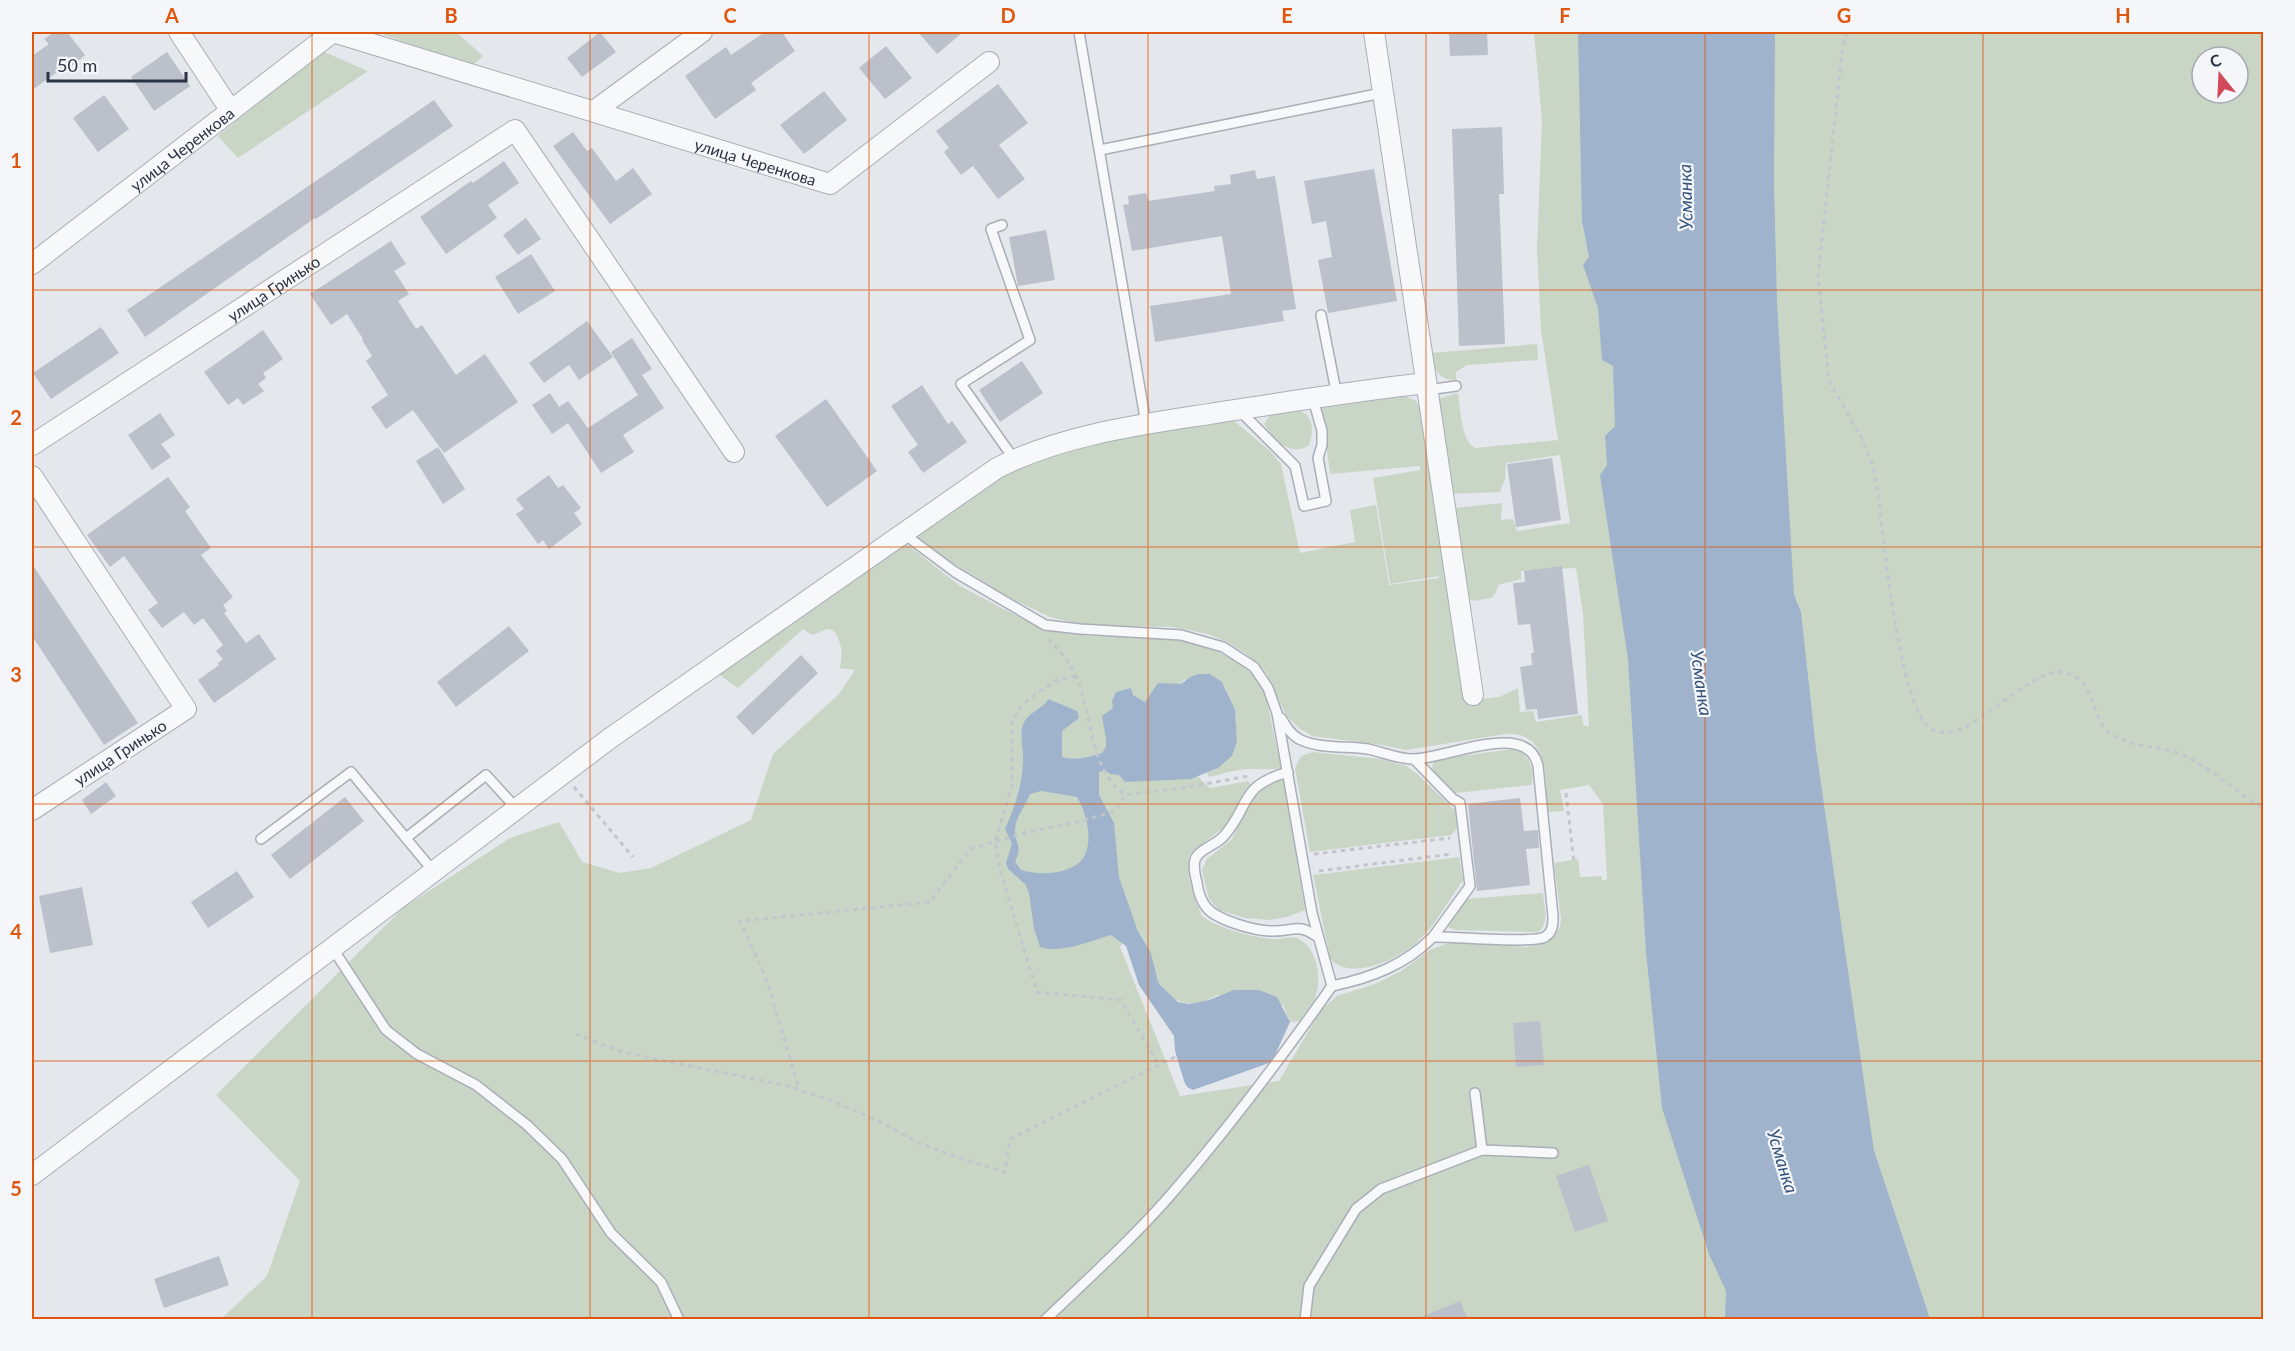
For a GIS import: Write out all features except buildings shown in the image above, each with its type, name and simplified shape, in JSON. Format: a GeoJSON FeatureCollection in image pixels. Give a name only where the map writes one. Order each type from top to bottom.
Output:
{"type":"FeatureCollection","features":[{"type":"Feature","properties":{"kind":"street"},"geometry":{"type":"LineString","coordinates":[[179,32],[231,111]]}},
{"type":"Feature","properties":{"kind":"street","name":"улица Черенкова"},"geometry":{"type":"LineString","coordinates":[[32,264],[333,32],[830,184],[989,62]]}},
{"type":"Feature","properties":{"kind":"street"},"geometry":{"type":"LineString","coordinates":[[594,111],[702,32]]}},
{"type":"Feature","properties":{"kind":"street"},"geometry":{"type":"LineString","coordinates":[[1374,32],[1473,694]]}},
{"type":"Feature","properties":{"kind":"street","name":"улица Гринько"},"geometry":{"type":"LineString","coordinates":[[32,445],[515,129],[734,452]]}},
{"type":"Feature","properties":{"kind":"street"},"geometry":{"type":"LineString","coordinates":[[32,1176],[562,774],[997,468],[1014,459],[1054,445],[1146,424],[1313,399],[1427,387]]}},
{"type":"Feature","properties":{"kind":"street","name":"улица Гринько"},"geometry":{"type":"LineString","coordinates":[[32,476],[186,708],[32,810]]}},
{"type":"Feature","properties":{"kind":"lane"},"geometry":{"type":"LineString","coordinates":[[1079,32],[1146,424]]}},
{"type":"Feature","properties":{"kind":"lane"},"geometry":{"type":"LineString","coordinates":[[1100,150],[1382,93]]}},
{"type":"Feature","properties":{"kind":"lane"},"geometry":{"type":"LineString","coordinates":[[1002,225],[991,229],[1030,340],[961,384],[1014,459]]}},
{"type":"Feature","properties":{"kind":"lane"},"geometry":{"type":"LineString","coordinates":[[1321,315],[1337,396]]}},
{"type":"Feature","properties":{"kind":"lane"},"geometry":{"type":"LineString","coordinates":[[1427,387],[1456,386]]}},
{"type":"Feature","properties":{"kind":"lane"},"geometry":{"type":"LineString","coordinates":[[1239,409],[1295,466],[1304,506],[1326,501],[1318,458],[1322,445],[1322,430],[1313,399]]}},
{"type":"Feature","properties":{"kind":"lane"},"geometry":{"type":"LineString","coordinates":[[904,534],[955,572],[1045,625],[1163,633],[1208,641],[1241,657],[1254,667],[1268,688],[1277,713],[1318,937],[1332,986]]}},
{"type":"Feature","properties":{"kind":"lane"},"geometry":{"type":"LineString","coordinates":[[1277,713],[1288,729],[1302,741],[1320,745],[1367,749],[1414,759],[1509,742],[1521,744],[1537,758],[1553,916],[1551,931],[1543,938],[1531,940],[1433,937]]}},
{"type":"Feature","properties":{"kind":"lane"},"geometry":{"type":"LineString","coordinates":[[1045,1320],[1107,1261],[1179,1185],[1283,1055],[1332,986],[1361,980],[1379,973],[1417,952],[1433,937],[1470,886],[1460,803],[1453,799],[1414,759]]}},
{"type":"Feature","properties":{"kind":"lane"},"geometry":{"type":"LineString","coordinates":[[261,838],[351,772],[434,872]]}},
{"type":"Feature","properties":{"kind":"lane"},"geometry":{"type":"LineString","coordinates":[[1288,772],[1270,777],[1252,789],[1220,840],[1197,855],[1194,861],[1201,897],[1205,907],[1213,914],[1240,925],[1271,932],[1305,929],[1318,937]]}},
{"type":"Feature","properties":{"kind":"lane"},"geometry":{"type":"LineString","coordinates":[[406,838],[486,775],[517,809]]}},
{"type":"Feature","properties":{"kind":"lane"},"geometry":{"type":"LineString","coordinates":[[333,949],[386,1030],[417,1054],[476,1085],[527,1125],[562,1159],[610,1233],[661,1282],[680,1320]]}},
{"type":"Feature","properties":{"kind":"lane"},"geometry":{"type":"LineString","coordinates":[[1475,1093],[1482,1150]]}},
{"type":"Feature","properties":{"kind":"lane"},"geometry":{"type":"LineString","coordinates":[[1305,1320],[1310,1286],[1356,1209],[1381,1190],[1482,1150],[1553,1153]]}},
{"type":"Feature","properties":{"kind":"path"},"geometry":{"type":"LineString","coordinates":[[1846,32],[1818,276],[1829,381],[1871,459],[1877,485],[1899,652],[1911,698],[1921,718],[1930,728],[1944,732],[1955,731],[1970,725],[2038,678],[2060,672],[2068,674],[2075,676],[2091,694],[2101,722],[2108,732],[2124,742],[2176,752],[2264,809]]}},
{"type":"Feature","properties":{"kind":"path"},"geometry":{"type":"LineString","coordinates":[[1045,625],[1048,639],[1065,656],[1076,676],[1096,750],[1106,776],[1125,795]]}},
{"type":"Feature","properties":{"kind":"path"},"geometry":{"type":"LineString","coordinates":[[1076,676],[1055,681],[1029,699],[1020,708],[1012,722],[1012,786],[995,842],[1000,870],[1037,992],[1122,1000],[1159,1065]]}},
{"type":"Feature","properties":{"kind":"path"},"geometry":{"type":"LineString","coordinates":[[562,774],[633,857]]}},
{"type":"Feature","properties":{"kind":"path"},"geometry":{"type":"LineString","coordinates":[[1125,795],[1189,787],[1254,775],[1270,777]]}},
{"type":"Feature","properties":{"kind":"path"},"geometry":{"type":"LineString","coordinates":[[1566,793],[1574,863]]}},
{"type":"Feature","properties":{"kind":"path"},"geometry":{"type":"LineString","coordinates":[[798,1085],[766,978],[740,921],[930,902],[970,849],[1115,811],[1125,795]]}},
{"type":"Feature","properties":{"kind":"path"},"geometry":{"type":"LineString","coordinates":[[1302,856],[1464,836]]}},
{"type":"Feature","properties":{"kind":"path"},"geometry":{"type":"LineString","coordinates":[[1306,873],[1466,852]]}},
{"type":"Feature","properties":{"kind":"path"},"geometry":{"type":"LineString","coordinates":[[576,1034],[622,1052],[788,1086],[835,1102],[919,1143],[1005,1172],[1010,1139],[1177,1056]]}},
{"type":"Feature","properties":{"kind":"green space"},"geometry":{"type":"Polygon","coordinates":[[[378,32],[456,32],[483,56],[469,69],[378,32]]]}},
{"type":"Feature","properties":{"kind":"green space"},"geometry":{"type":"Polygon","coordinates":[[[1534,32],[2263,32],[2263,1319],[221,1319],[267,1276],[300,1181],[216,1095],[403,908],[510,838],[559,822],[582,862],[620,873],[651,868],[751,820],[773,754],[839,694],[855,670],[840,668],[841,648],[833,630],[827,629],[812,635],[803,629],[738,688],[714,671],[905,543],[960,586],[1042,629],[1089,636],[1146,637],[1201,644],[1234,660],[1254,675],[1265,692],[1281,768],[1241,769],[1209,777],[1207,773],[1218,768],[1237,741],[1235,710],[1227,696],[1226,688],[1210,674],[1184,680],[1181,684],[1158,684],[1145,702],[1133,695],[1130,688],[1114,697],[1210,788],[1248,781],[1251,785],[1224,827],[1190,854],[1189,877],[1202,916],[1225,928],[1245,934],[1272,939],[1293,937],[1299,939],[1310,950],[1317,966],[1318,983],[1315,998],[1300,1021],[1290,1022],[1283,1005],[1217,995],[1201,1002],[1184,1002],[1169,996],[1163,990],[1157,979],[1150,951],[1135,925],[1120,947],[1180,1096],[1279,1081],[1321,1010],[1337,996],[1375,984],[1401,971],[1430,950],[1445,944],[1461,942],[1527,947],[1545,943],[1556,934],[1561,919],[1554,863],[1578,859],[1580,877],[1602,876],[1602,881],[1607,879],[1603,804],[1589,785],[1560,790],[1564,811],[1547,812],[1545,773],[1538,749],[1531,741],[1520,735],[1505,734],[1406,750],[1312,736],[1299,728],[1286,715],[1265,671],[1248,655],[1227,642],[1208,634],[1172,627],[1085,625],[1050,617],[1010,598],[943,557],[912,534],[1004,474],[1031,461],[1106,441],[1233,420],[1270,451],[1281,464],[1300,553],[1355,542],[1350,510],[1376,505],[1389,585],[1439,578],[1439,576],[1390,584],[1373,478],[1420,470],[1420,466],[1330,474],[1322,408],[1405,396],[1416,401],[1422,410],[1474,700],[1499,697],[1518,688],[1520,712],[1533,711],[1536,722],[1581,715],[1584,726],[1589,726],[1583,614],[1576,568],[1521,571],[1521,579],[1498,585],[1496,593],[1491,598],[1474,601],[1464,596],[1454,508],[1502,503],[1501,520],[1513,519],[1517,531],[1570,523],[1560,455],[1506,463],[1505,479],[1500,492],[1449,494],[1438,399],[1458,393],[1466,438],[1475,448],[1558,440],[1541,330],[1537,249],[1542,120],[1534,32]]]}},
{"type":"Feature","properties":{"kind":"green space"},"geometry":{"type":"Polygon","coordinates":[[[322,51],[368,71],[238,158],[218,136],[322,51]]]}},
{"type":"Feature","properties":{"kind":"green space"},"geometry":{"type":"Polygon","coordinates":[[[1537,344],[1538,360],[1467,365],[1456,372],[1456,380],[1444,378],[1438,372],[1431,353],[1537,344]]]}},
{"type":"Feature","properties":{"kind":"green space"},"geometry":{"type":"Polygon","coordinates":[[[1292,410],[1304,413],[1311,422],[1312,433],[1309,445],[1302,448],[1289,448],[1284,445],[1264,424],[1269,416],[1292,410]]]}},
{"type":"Feature","properties":{"kind":"green space"},"geometry":{"type":"Polygon","coordinates":[[[1513,749],[1523,754],[1530,762],[1532,785],[1455,793],[1432,769],[1433,763],[1438,759],[1513,749]]]}},
{"type":"Feature","properties":{"kind":"green space"},"geometry":{"type":"Polygon","coordinates":[[[1313,752],[1380,759],[1406,766],[1455,810],[1457,829],[1451,835],[1310,852],[1295,768],[1301,756],[1313,752]]]}},
{"type":"Feature","properties":{"kind":"green space"},"geometry":{"type":"Polygon","coordinates":[[[1283,780],[1305,910],[1287,917],[1269,920],[1245,918],[1219,910],[1209,899],[1202,870],[1207,859],[1232,839],[1255,794],[1266,785],[1283,780]]]}},
{"type":"Feature","properties":{"kind":"green space"},"geometry":{"type":"Polygon","coordinates":[[[1459,857],[1463,880],[1422,938],[1415,944],[1385,962],[1373,966],[1349,968],[1338,965],[1330,958],[1313,875],[1459,857]]]}},
{"type":"Feature","properties":{"kind":"green space"},"geometry":{"type":"Polygon","coordinates":[[[1543,893],[1545,919],[1538,932],[1455,930],[1446,926],[1467,899],[1543,893]]]}},
{"type":"Feature","properties":{"kind":"water","name":"Усманка"},"geometry":{"type":"Polygon","coordinates":[[[1578,32],[1775,32],[1774,184],[1777,302],[1794,595],[1801,612],[1816,749],[1874,1151],[1930,1319],[1725,1319],[1726,1291],[1709,1254],[1662,1108],[1646,952],[1628,659],[1600,475],[1607,465],[1605,436],[1615,426],[1613,366],[1602,360],[1598,308],[1583,265],[1589,257],[1582,221],[1578,32]]]}},
{"type":"Feature","properties":{"kind":"water"},"geometry":{"type":"Polygon","coordinates":[[[1210,674],[1222,682],[1235,710],[1237,741],[1232,756],[1218,768],[1191,779],[1125,782],[1119,775],[1110,774],[1105,770],[1099,772],[1099,795],[1114,823],[1119,877],[1137,929],[1151,953],[1158,982],[1178,1002],[1189,1004],[1209,1000],[1234,990],[1259,990],[1277,997],[1290,1022],[1269,1063],[1193,1090],[1187,1087],[1184,1081],[1175,1051],[1174,1036],[1139,985],[1126,946],[1111,935],[1067,948],[1040,947],[1034,928],[1029,893],[1025,884],[1008,869],[1006,863],[1012,844],[1005,829],[1020,788],[1023,725],[1025,720],[1048,699],[1077,711],[1079,718],[1062,731],[1062,757],[1082,758],[1102,753],[1106,747],[1102,716],[1113,708],[1112,701],[1116,692],[1131,688],[1133,695],[1145,702],[1158,683],[1181,684],[1190,677],[1210,674]],[[1041,791],[1030,794],[1015,825],[1019,848],[1015,862],[1021,870],[1037,873],[1056,872],[1073,867],[1080,862],[1087,848],[1088,833],[1086,817],[1077,797],[1041,791]]]}}]}
